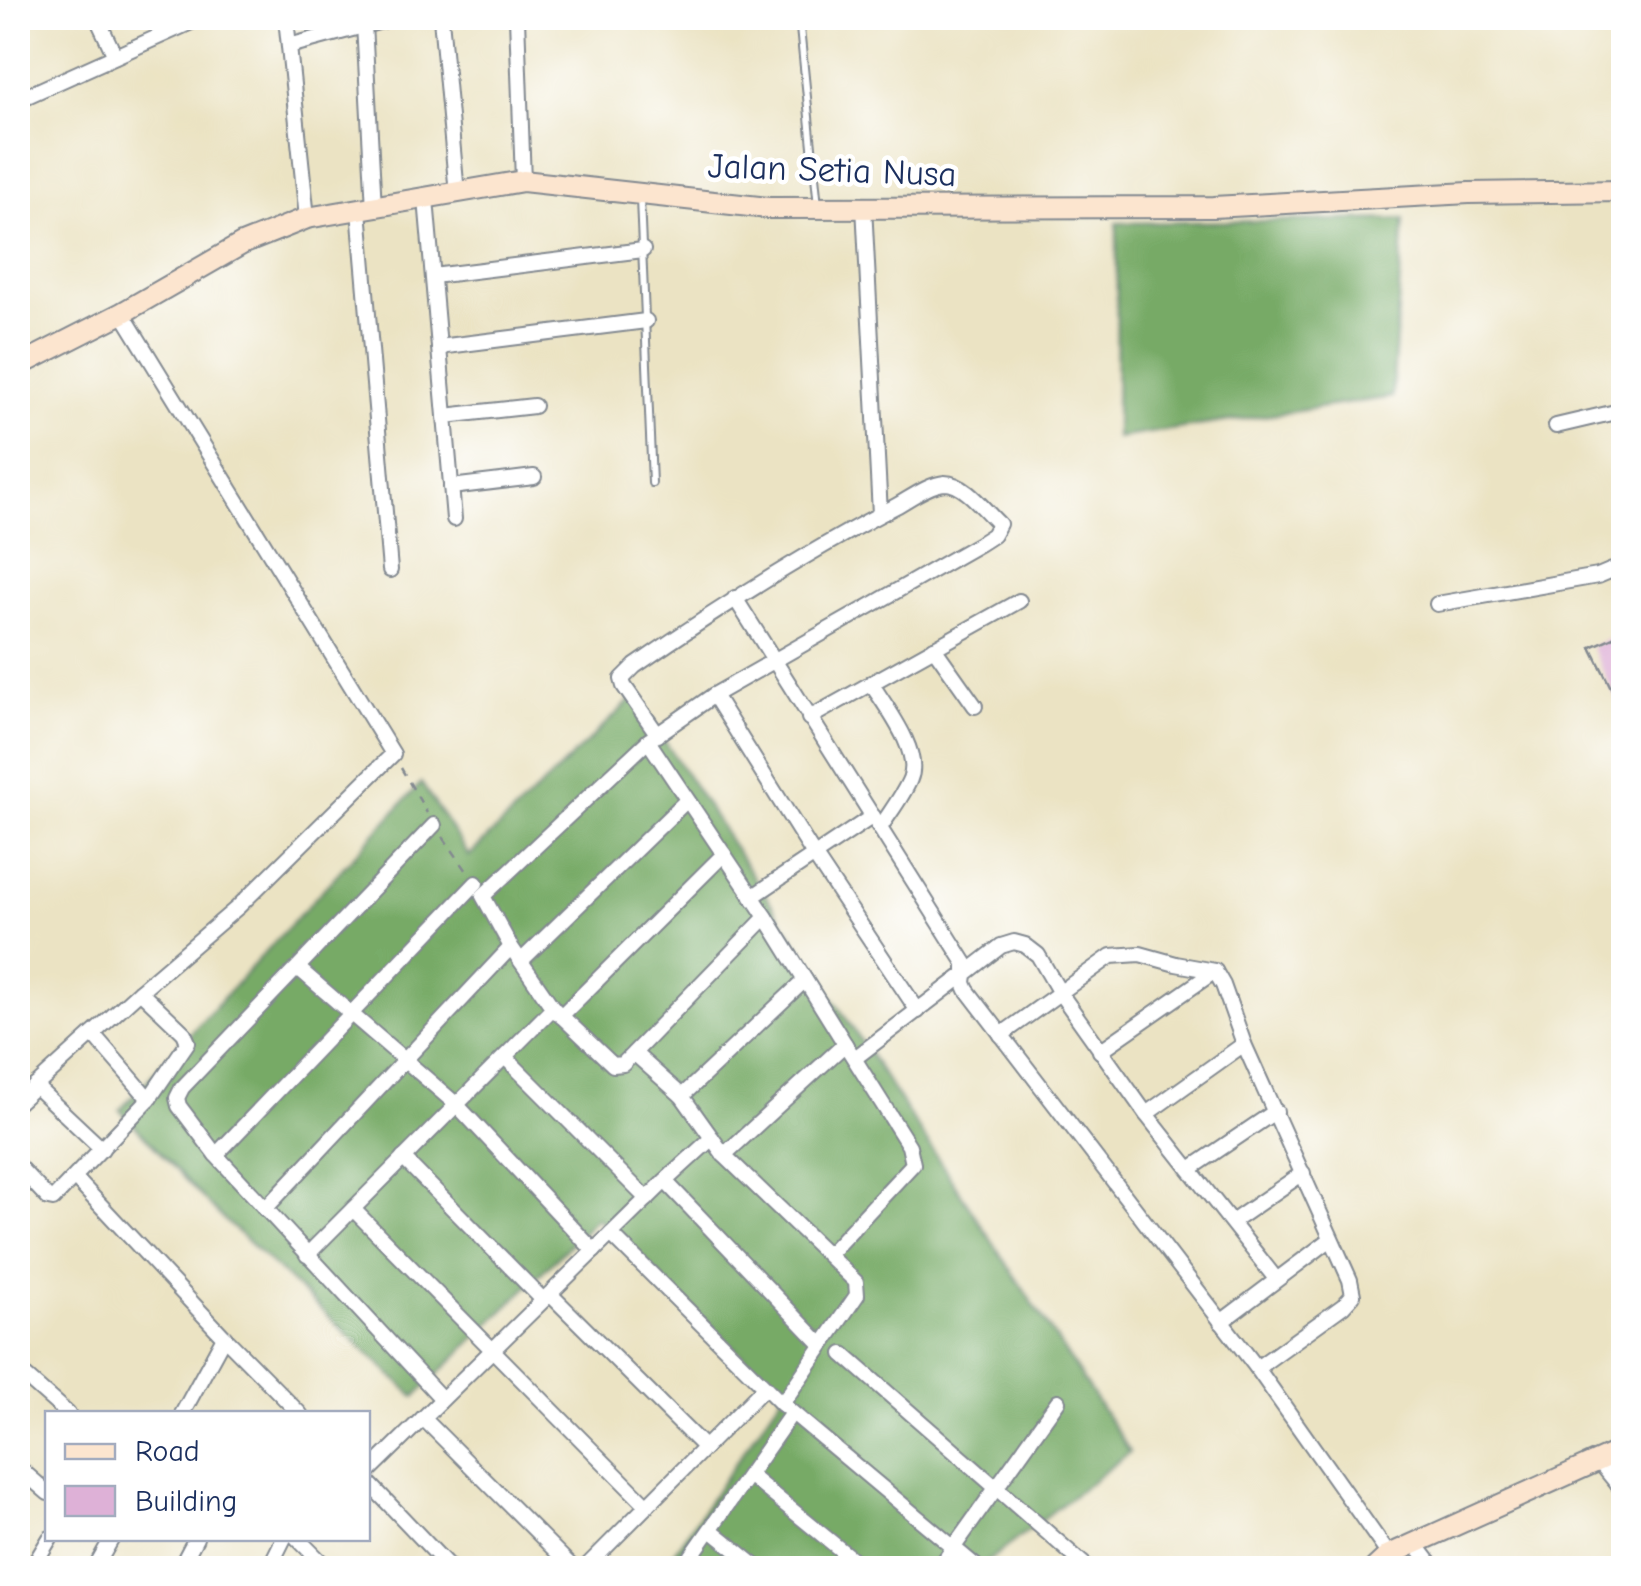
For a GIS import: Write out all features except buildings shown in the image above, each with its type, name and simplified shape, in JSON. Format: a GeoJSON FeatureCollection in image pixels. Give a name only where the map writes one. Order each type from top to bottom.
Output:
{"type":"FeatureCollection","features":[{"type":"Feature","properties":{"kind":"street"},"geometry":{"type":"LineString","coordinates":[[97,18],[115,56]]}},
{"type":"Feature","properties":{"kind":"street"},"geometry":{"type":"LineString","coordinates":[[18,100],[200,18]]}},
{"type":"Feature","properties":{"kind":"street"},"geometry":{"type":"LineString","coordinates":[[286,18],[307,218]]}},
{"type":"Feature","properties":{"kind":"street"},"geometry":{"type":"LineString","coordinates":[[289,46],[393,18]]}},
{"type":"Feature","properties":{"kind":"street"},"geometry":{"type":"LineString","coordinates":[[441,18],[457,194]]}},
{"type":"Feature","properties":{"kind":"street"},"geometry":{"type":"LineString","coordinates":[[517,18],[523,181]]}},
{"type":"Feature","properties":{"kind":"street"},"geometry":{"type":"LineString","coordinates":[[364,24],[367,209],[390,570]]}},
{"type":"Feature","properties":{"kind":"street","name":"Jalan Setia Nusa"},"geometry":{"type":"LineString","coordinates":[[18,366],[122,313],[242,244],[307,218],[523,181],[768,208],[1213,206],[1624,191]]}},
{"type":"Feature","properties":{"kind":"street"},"geometry":{"type":"LineString","coordinates":[[426,199],[454,519]]}},
{"type":"Feature","properties":{"kind":"street"},"geometry":{"type":"LineString","coordinates":[[864,206],[880,514]]}},
{"type":"Feature","properties":{"kind":"street"},"geometry":{"type":"LineString","coordinates":[[433,276],[643,250]]}},
{"type":"Feature","properties":{"kind":"street"},"geometry":{"type":"LineString","coordinates":[[18,1102],[238,907],[393,754],[122,313]]}},
{"type":"Feature","properties":{"kind":"street"},"geometry":{"type":"LineString","coordinates":[[439,347],[646,321]]}},
{"type":"Feature","properties":{"kind":"street"},"geometry":{"type":"LineString","coordinates":[[445,416],[534,406]]}},
{"type":"Feature","properties":{"kind":"street"},"geometry":{"type":"LineString","coordinates":[[1556,426],[1624,410]]}},
{"type":"Feature","properties":{"kind":"street"},"geometry":{"type":"LineString","coordinates":[[451,487],[534,478]]}},
{"type":"Feature","properties":{"kind":"street"},"geometry":{"type":"LineString","coordinates":[[766,917],[623,1064],[612,1065],[557,1012],[511,947],[483,896],[653,738],[774,659],[993,535],[998,524],[962,489],[946,483],[931,487],[880,514],[735,598],[635,666],[622,680],[624,686],[653,738],[688,800],[766,917],[909,1146],[913,1164],[828,1255]]}},
{"type":"Feature","properties":{"kind":"street"},"geometry":{"type":"LineString","coordinates":[[1437,604],[1598,576],[1624,565]]}},
{"type":"Feature","properties":{"kind":"street"},"geometry":{"type":"LineString","coordinates":[[735,598],[965,963],[967,990],[1257,1368],[1382,1562],[1624,1448]]}},
{"type":"Feature","properties":{"kind":"street"},"geometry":{"type":"LineString","coordinates":[[809,718],[1019,601]]}},
{"type":"Feature","properties":{"kind":"street"},"geometry":{"type":"LineString","coordinates":[[934,648],[974,706]]}},
{"type":"Feature","properties":{"kind":"street"},"geometry":{"type":"LineString","coordinates":[[752,897],[814,855],[877,822],[913,775],[902,732],[871,683]]}},
{"type":"Feature","properties":{"kind":"street"},"geometry":{"type":"LineString","coordinates":[[714,695],[918,1011]]}},
{"type":"Feature","properties":{"kind":"street"},"geometry":{"type":"LineString","coordinates":[[521,961],[688,800]]}},
{"type":"Feature","properties":{"kind":"street"},"geometry":{"type":"LineString","coordinates":[[434,825],[177,1098],[216,1155],[442,1399]]}},
{"type":"Feature","properties":{"kind":"street"},"geometry":{"type":"LineString","coordinates":[[307,1255],[504,1057],[724,854]]}},
{"type":"Feature","properties":{"kind":"street"},"geometry":{"type":"LineString","coordinates":[[216,1155],[476,883]]}},
{"type":"Feature","properties":{"kind":"street"},"geometry":{"type":"LineString","coordinates":[[855,1058],[1001,946],[1014,942],[1025,945],[1038,955],[1060,993],[1146,1114],[1276,1279]]}},
{"type":"Feature","properties":{"kind":"street"},"geometry":{"type":"LineString","coordinates":[[265,1209],[511,947]]}},
{"type":"Feature","properties":{"kind":"street"},"geometry":{"type":"LineString","coordinates":[[1002,1035],[1111,956],[1140,954],[1215,971]]}},
{"type":"Feature","properties":{"kind":"street"},"geometry":{"type":"LineString","coordinates":[[298,968],[457,1105],[594,1251]]}},
{"type":"Feature","properties":{"kind":"street"},"geometry":{"type":"LineString","coordinates":[[1215,971],[1353,1294],[1343,1306],[1257,1368]]}},
{"type":"Feature","properties":{"kind":"street"},"geometry":{"type":"LineString","coordinates":[[1100,1051],[1215,971]]}},
{"type":"Feature","properties":{"kind":"street"},"geometry":{"type":"LineString","coordinates":[[682,1096],[805,980]]}},
{"type":"Feature","properties":{"kind":"street"},"geometry":{"type":"LineString","coordinates":[[18,1166],[53,1200],[149,1099],[188,1042],[140,991]]}},
{"type":"Feature","properties":{"kind":"street"},"geometry":{"type":"LineString","coordinates":[[93,1034],[149,1099]]}},
{"type":"Feature","properties":{"kind":"street"},"geometry":{"type":"LineString","coordinates":[[724,1154],[846,1044]]}},
{"type":"Feature","properties":{"kind":"street"},"geometry":{"type":"LineString","coordinates":[[1146,1114],[1244,1044]]}},
{"type":"Feature","properties":{"kind":"street"},"geometry":{"type":"LineString","coordinates":[[634,1053],[682,1096],[724,1154],[856,1282],[857,1294],[822,1345],[748,1476],[683,1568]]}},
{"type":"Feature","properties":{"kind":"street"},"geometry":{"type":"LineString","coordinates":[[504,1057],[647,1199]]}},
{"type":"Feature","properties":{"kind":"street"},"geometry":{"type":"LineString","coordinates":[[36,1086],[102,1149]]}},
{"type":"Feature","properties":{"kind":"street"},"geometry":{"type":"LineString","coordinates":[[1190,1169],[1276,1111]]}},
{"type":"Feature","properties":{"kind":"street"},"geometry":{"type":"LineString","coordinates":[[370,1470],[712,1138]]}},
{"type":"Feature","properties":{"kind":"street"},"geometry":{"type":"LineString","coordinates":[[402,1158],[705,1448]]}},
{"type":"Feature","properties":{"kind":"street"},"geometry":{"type":"LineString","coordinates":[[1232,1222],[1303,1173]]}},
{"type":"Feature","properties":{"kind":"street"},"geometry":{"type":"LineString","coordinates":[[74,1178],[297,1411]]}},
{"type":"Feature","properties":{"kind":"street"},"geometry":{"type":"LineString","coordinates":[[665,1181],[822,1345]]}},
{"type":"Feature","properties":{"kind":"street"},"geometry":{"type":"LineString","coordinates":[[352,1209],[647,1506]]}},
{"type":"Feature","properties":{"kind":"street"},"geometry":{"type":"LineString","coordinates":[[611,1234],[787,1409],[978,1568]]}},
{"type":"Feature","properties":{"kind":"street"},"geometry":{"type":"LineString","coordinates":[[1221,1322],[1331,1239]]}},
{"type":"Feature","properties":{"kind":"street"},"geometry":{"type":"LineString","coordinates":[[184,1411],[224,1337]]}},
{"type":"Feature","properties":{"kind":"street"},"geometry":{"type":"LineString","coordinates":[[843,1354],[1088,1568]]}},
{"type":"Feature","properties":{"kind":"street"},"geometry":{"type":"LineString","coordinates":[[18,1370],[65,1411]]}},
{"type":"Feature","properties":{"kind":"street"},"geometry":{"type":"LineString","coordinates":[[586,1568],[765,1388]]}},
{"type":"Feature","properties":{"kind":"street"},"geometry":{"type":"LineString","coordinates":[[939,1568],[1058,1402]]}},
{"type":"Feature","properties":{"kind":"street"},"geometry":{"type":"LineString","coordinates":[[423,1418],[573,1568]]}},
{"type":"Feature","properties":{"kind":"street"},"geometry":{"type":"LineString","coordinates":[[1598,1460],[1624,1492]]}},
{"type":"Feature","properties":{"kind":"street"},"geometry":{"type":"LineString","coordinates":[[18,1467],[45,1490]]}},
{"type":"Feature","properties":{"kind":"street"},"geometry":{"type":"LineString","coordinates":[[748,1476],[863,1568]]}},
{"type":"Feature","properties":{"kind":"street"},"geometry":{"type":"LineString","coordinates":[[370,1484],[450,1568]]}},
{"type":"Feature","properties":{"kind":"street"},"geometry":{"type":"LineString","coordinates":[[711,1530],[758,1568]]}},
{"type":"Feature","properties":{"kind":"street"},"geometry":{"type":"LineString","coordinates":[[32,1568],[48,1541]]}},
{"type":"Feature","properties":{"kind":"street"},"geometry":{"type":"LineString","coordinates":[[96,1568],[110,1541]]}},
{"type":"Feature","properties":{"kind":"street"},"geometry":{"type":"LineString","coordinates":[[180,1568],[194,1541]]}},
{"type":"Feature","properties":{"kind":"street"},"geometry":{"type":"LineString","coordinates":[[269,1568],[282,1541]]}},
{"type":"Feature","properties":{"kind":"street"},"geometry":{"type":"LineString","coordinates":[[300,1541],[328,1568]]}},
{"type":"Feature","properties":{"kind":"street"},"geometry":{"type":"LineString","coordinates":[[1415,1544],[1434,1568]]}},
{"type":"Feature","properties":{"kind":"lane"},"geometry":{"type":"LineString","coordinates":[[799,18],[818,207]]}},
{"type":"Feature","properties":{"kind":"lane"},"geometry":{"type":"LineString","coordinates":[[640,192],[652,483]]}},
{"type":"Feature","properties":{"kind":"path"},"geometry":{"type":"LineString","coordinates":[[393,754],[434,825],[476,883]]}},
{"type":"Feature","properties":{"kind":"green space"},"geometry":{"type":"Polygon","coordinates":[[[1404,219],[1392,397],[1116,438],[1117,223],[1404,219]]]}},
{"type":"Feature","properties":{"kind":"green space"},"geometry":{"type":"Polygon","coordinates":[[[635,696],[1130,1452],[979,1568],[663,1568],[783,1394],[597,1218],[415,1397],[216,1212],[120,1110],[421,783],[469,856],[635,696]]]}}]}
